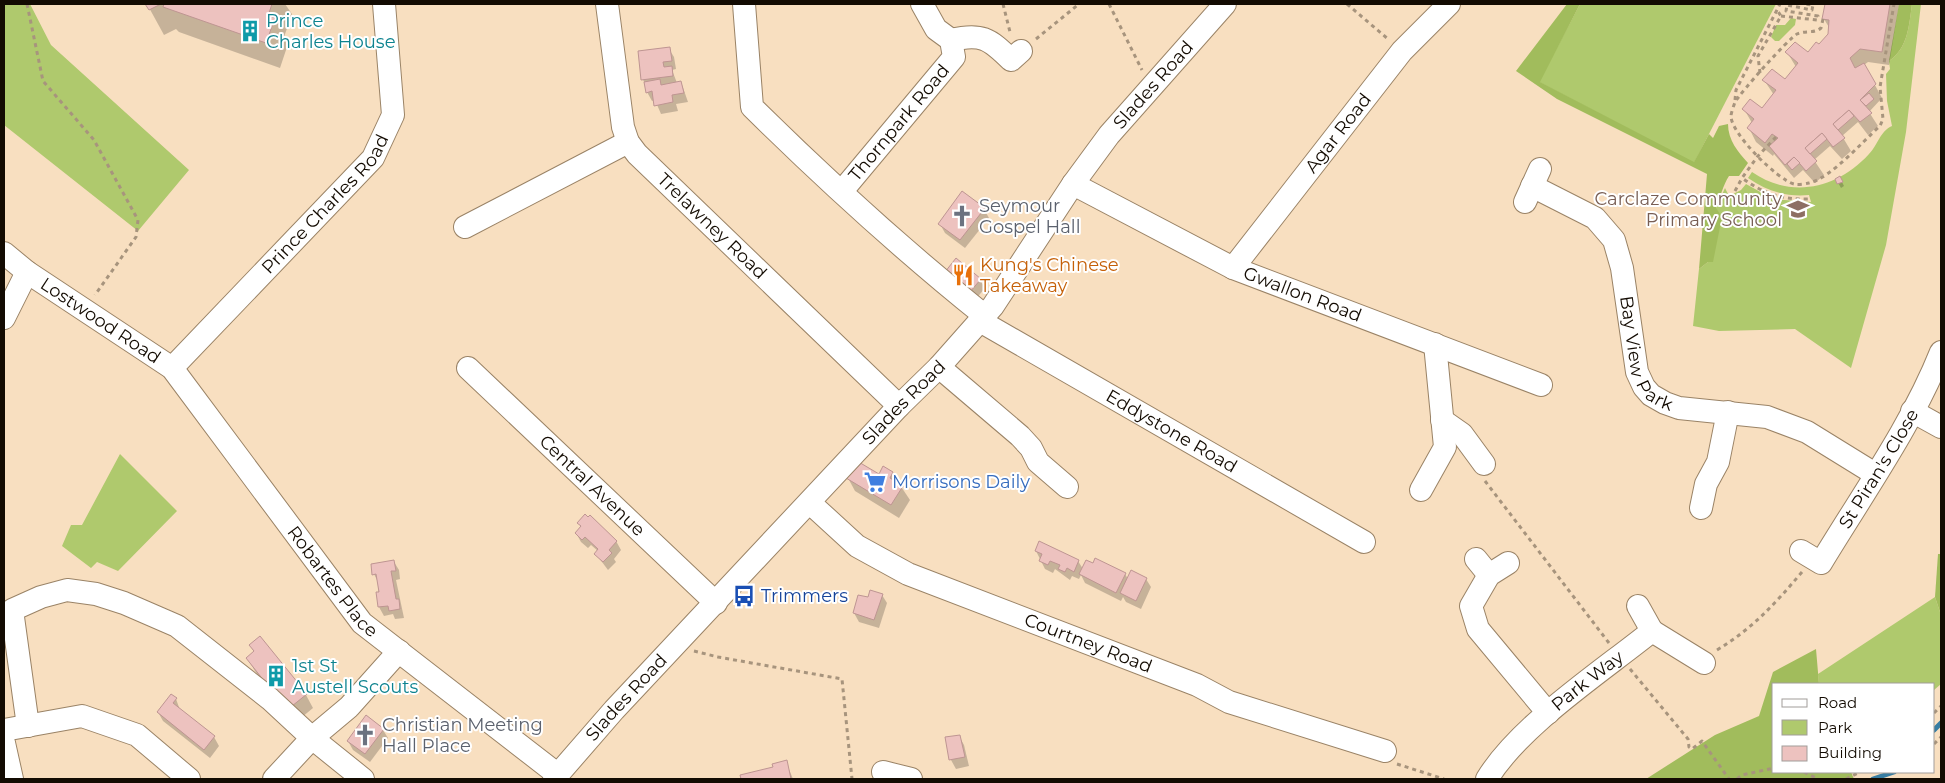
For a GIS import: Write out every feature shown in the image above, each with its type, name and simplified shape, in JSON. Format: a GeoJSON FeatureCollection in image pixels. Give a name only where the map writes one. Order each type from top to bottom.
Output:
{"type":"FeatureCollection","features":[{"type":"Feature","properties":{"kind":"street","name":"Prince Charles Road"},"geometry":{"type":"LineString","coordinates":[[172,368],[373,158],[393,115],[384,4]]}},
{"type":"Feature","properties":{"kind":"street","name":"Trelawney Road"},"geometry":{"type":"LineString","coordinates":[[607,4],[623,127],[628,142],[637,154],[899,406]]}},
{"type":"Feature","properties":{"kind":"street","name":"Eddystone Road"},"geometry":{"type":"LineString","coordinates":[[744,4],[752,107],[982,319],[1364,542]]}},
{"type":"Feature","properties":{"kind":"street","name":"Thornpark Road"},"geometry":{"type":"LineString","coordinates":[[842,191],[954,57],[951,40],[936,28],[922,4]]}},
{"type":"Feature","properties":{"kind":"street","name":"Slades Road"},"geometry":{"type":"LineString","coordinates":[[556,777],[614,710],[899,406],[939,367],[982,319],[1073,184],[1109,135],[1225,4]]}},
{"type":"Feature","properties":{"kind":"street","name":"Agar Road"},"geometry":{"type":"LineString","coordinates":[[1233,268],[1402,51],[1449,4]]}},
{"type":"Feature","properties":{"kind":"street"},"geometry":{"type":"LineString","coordinates":[[951,40],[971,36],[992,41],[1011,60],[1021,52]]}},
{"type":"Feature","properties":{"kind":"street"},"geometry":{"type":"LineString","coordinates":[[465,227],[628,142]]}},
{"type":"Feature","properties":{"kind":"street","name":"Gwallon Road"},"geometry":{"type":"LineString","coordinates":[[1073,184],[1233,268],[1541,385]]}},
{"type":"Feature","properties":{"kind":"street","name":"Bay View Park"},"geometry":{"type":"LineString","coordinates":[[1532,186],[1595,218],[1614,240],[1622,268],[1638,372],[1644,387],[1651,395],[1679,408],[1767,417],[1807,432],[1875,474]]}},
{"type":"Feature","properties":{"kind":"street","name":"Lostwood Road"},"geometry":{"type":"LineString","coordinates":[[4,253],[27,272],[172,368]]}},
{"type":"Feature","properties":{"kind":"street","name":"Lostwood Road"},"geometry":{"type":"LineString","coordinates":[[4,318],[27,272]]}},
{"type":"Feature","properties":{"kind":"street"},"geometry":{"type":"LineString","coordinates":[[1421,490],[1445,447],[1435,344]]}},
{"type":"Feature","properties":{"kind":"street","name":"St Piran's Close"},"geometry":{"type":"LineString","coordinates":[[1807,555],[1821,563],[1912,411],[1932,375],[1941,352]]}},
{"type":"Feature","properties":{"kind":"street"},"geometry":{"type":"LineString","coordinates":[[939,367],[1028,444],[1038,462],[1067,487]]}},
{"type":"Feature","properties":{"kind":"street","name":"Robartes Place"},"geometry":{"type":"LineString","coordinates":[[172,368],[362,623],[556,777]]}},
{"type":"Feature","properties":{"kind":"street","name":"Central Avenue"},"geometry":{"type":"LineString","coordinates":[[468,368],[716,603]]}},
{"type":"Feature","properties":{"kind":"street"},"geometry":{"type":"LineString","coordinates":[[1912,411],[1941,426]]}},
{"type":"Feature","properties":{"kind":"street"},"geometry":{"type":"LineString","coordinates":[[1701,508],[1706,484],[1718,462],[1728,412]]}},
{"type":"Feature","properties":{"kind":"street"},"geometry":{"type":"LineString","coordinates":[[1442,420],[1462,434],[1484,464]]}},
{"type":"Feature","properties":{"kind":"street","name":"Courtney Road"},"geometry":{"type":"LineString","coordinates":[[810,503],[857,546],[908,574],[1197,685],[1229,702],[1385,751]]}},
{"type":"Feature","properties":{"kind":"street"},"geometry":{"type":"LineString","coordinates":[[1508,563],[1483,567],[1471,606],[1478,629],[1548,713]]}},
{"type":"Feature","properties":{"kind":"street"},"geometry":{"type":"LineString","coordinates":[[28,726],[12,610],[41,597],[67,590],[108,597],[177,626],[270,699],[312,738],[364,779]]}},
{"type":"Feature","properties":{"kind":"street"},"geometry":{"type":"LineString","coordinates":[[1638,606],[1652,632],[1704,663]]}},
{"type":"Feature","properties":{"kind":"street","name":"Park Way"},"geometry":{"type":"LineString","coordinates":[[1487,779],[1497,763],[1548,713],[1652,632]]}},
{"type":"Feature","properties":{"kind":"street"},"geometry":{"type":"LineString","coordinates":[[274,779],[312,738],[349,707],[398,651]]}},
{"type":"Feature","properties":{"kind":"street"},"geometry":{"type":"LineString","coordinates":[[4,730],[82,716],[137,735],[185,778]]}},
{"type":"Feature","properties":{"kind":"street"},"geometry":{"type":"LineString","coordinates":[[4,743],[12,779]]}},
{"type":"Feature","properties":{"kind":"street"},"geometry":{"type":"LineString","coordinates":[[883,772],[911,779]]}},
{"type":"Feature","properties":{"kind":"path"},"geometry":{"type":"LineString","coordinates":[[27,4],[43,81],[94,140],[138,220],[136,237],[84,310]]}},
{"type":"Feature","properties":{"kind":"path"},"geometry":{"type":"LineString","coordinates":[[1003,4],[1010,31],[1021,52],[1080,4]]}},
{"type":"Feature","properties":{"kind":"path"},"geometry":{"type":"LineString","coordinates":[[1109,4],[1142,71],[1154,83]]}},
{"type":"Feature","properties":{"kind":"path"},"geometry":{"type":"LineString","coordinates":[[1347,4],[1402,51]]}},
{"type":"Feature","properties":{"kind":"path"},"geometry":{"type":"LineString","coordinates":[[1780,4],[1736,90],[1736,101],[1731,116],[1734,126],[1758,156],[1779,177],[1795,185],[1811,183],[1826,174],[1880,126],[1884,119],[1882,79],[1894,4]]}},
{"type":"Feature","properties":{"kind":"path"},"geometry":{"type":"LineString","coordinates":[[1777,10],[1781,16],[1817,20],[1818,16],[1786,10],[1787,6],[1812,10],[1812,6],[1803,4]]}},
{"type":"Feature","properties":{"kind":"path"},"geometry":{"type":"LineString","coordinates":[[1760,73],[1758,56],[1781,16]]}},
{"type":"Feature","properties":{"kind":"path"},"geometry":{"type":"LineString","coordinates":[[1736,101],[1787,42],[1804,31],[1816,32],[1821,28],[1823,19]]}},
{"type":"Feature","properties":{"kind":"path"},"geometry":{"type":"LineString","coordinates":[[1735,190],[1758,156],[1776,137]]}},
{"type":"Feature","properties":{"kind":"path"},"geometry":{"type":"LineString","coordinates":[[1742,178],[1767,194],[1779,198],[1810,199]]}},
{"type":"Feature","properties":{"kind":"path"},"geometry":{"type":"LineString","coordinates":[[1484,464],[1485,481],[1620,656],[1688,739],[1688,747],[1692,749],[1702,741],[1728,779]]}},
{"type":"Feature","properties":{"kind":"path"},"geometry":{"type":"LineString","coordinates":[[1704,663],[1711,654],[1743,634],[1773,607],[1807,555]]}},
{"type":"Feature","properties":{"kind":"path"},"geometry":{"type":"LineString","coordinates":[[676,646],[718,657],[842,679],[852,779]]}},
{"type":"Feature","properties":{"kind":"path"},"geometry":{"type":"LineString","coordinates":[[1385,751],[1387,761],[1444,779]]}},
{"type":"Feature","properties":{"kind":"path"},"geometry":{"type":"LineString","coordinates":[[1737,779],[1742,775],[1772,768]]}},
{"type":"Feature","properties":{"kind":"path"},"geometry":{"type":"LineString","coordinates":[[1806,773],[1818,779]]}},
{"type":"Feature","properties":{"kind":"path"},"geometry":{"type":"LineString","coordinates":[[1846,779],[1858,773]]}},
{"type":"Feature","properties":{"kind":"green space"},"geometry":{"type":"Polygon","coordinates":[[[4,4],[30,4],[51,45],[189,170],[138,231],[4,125],[4,4]]]}},
{"type":"Feature","properties":{"kind":"green space"},"geometry":{"type":"Polygon","coordinates":[[[1567,4],[1580,4],[1540,82],[1694,162],[1709,134],[1713,138],[1719,126],[1728,124],[1728,130],[1737,150],[1748,163],[1739,176],[1729,176],[1716,208],[1722,217],[1713,262],[1708,262],[1699,269],[1707,174],[1557,99],[1516,71],[1567,4]]]}},
{"type":"Feature","properties":{"kind":"green space"},"geometry":{"type":"Polygon","coordinates":[[[1580,4],[1776,4],[1694,163],[1539,82],[1580,4]]]}},
{"type":"Feature","properties":{"kind":"green space"},"geometry":{"type":"Polygon","coordinates":[[[1899,4],[1912,4],[1910,20],[1904,43],[1889,61],[1899,4]]]}},
{"type":"Feature","properties":{"kind":"green space"},"geometry":{"type":"Polygon","coordinates":[[[1912,4],[1921,4],[1906,132],[1886,245],[1851,368],[1795,329],[1719,331],[1693,326],[1699,269],[1708,262],[1716,208],[1725,188],[1729,196],[1741,190],[1746,184],[1773,199],[1811,202],[1809,195],[1784,194],[1762,186],[1748,178],[1752,172],[1782,186],[1798,187],[1828,182],[1856,166],[1869,154],[1885,131],[1892,126],[1887,101],[1886,74],[1890,69],[1889,61],[1904,43],[1912,4]]]}},
{"type":"Feature","properties":{"kind":"green space"},"geometry":{"type":"Polygon","coordinates":[[[1791,18],[1796,19],[1795,25],[1779,41],[1775,41],[1771,37],[1776,25],[1785,25],[1791,18]]]}},
{"type":"Feature","properties":{"kind":"green space"},"geometry":{"type":"Polygon","coordinates":[[[120,454],[177,511],[118,571],[97,562],[91,568],[62,546],[71,525],[82,525],[120,454]]]}},
{"type":"Feature","properties":{"kind":"green space"},"geometry":{"type":"Polygon","coordinates":[[[1938,554],[1941,554],[1941,615],[1935,597],[1938,554]]]}},
{"type":"Feature","properties":{"kind":"green space"},"geometry":{"type":"Polygon","coordinates":[[[1935,597],[1941,615],[1941,684],[1935,689],[1935,683],[1819,683],[1818,674],[1935,597]]]}},
{"type":"Feature","properties":{"kind":"green space"},"geometry":{"type":"Polygon","coordinates":[[[1816,649],[1819,683],[1772,683],[1772,773],[1851,773],[1854,779],[1646,779],[1715,735],[1759,716],[1773,672],[1816,649]]]}},
{"type":"Feature","properties":{"kind":"building"},"geometry":{"type":"Polygon","coordinates":[[[145,4],[161,4],[149,10],[145,4]]]}},
{"type":"Feature","properties":{"kind":"building","name":"Prince Charles House"},"geometry":{"type":"Polygon","coordinates":[[[164,4],[272,4],[268,16],[275,18],[266,43],[163,7],[164,4]]]}},
{"type":"Feature","properties":{"kind":"building"},"geometry":{"type":"Polygon","coordinates":[[[1825,4],[1890,4],[1882,52],[1860,49],[1850,58],[1855,68],[1864,63],[1876,84],[1860,100],[1872,113],[1860,122],[1849,110],[1833,124],[1845,138],[1833,147],[1822,133],[1805,148],[1817,161],[1806,171],[1794,157],[1785,165],[1769,146],[1778,138],[1772,134],[1765,143],[1747,128],[1754,119],[1742,109],[1750,99],[1762,108],[1776,90],[1762,80],[1772,69],[1785,79],[1798,63],[1785,52],[1795,42],[1808,52],[1816,42],[1819,44],[1828,34],[1829,20],[1822,19],[1825,4]]]}},
{"type":"Feature","properties":{"kind":"building"},"geometry":{"type":"Polygon","coordinates":[[[670,47],[672,61],[663,62],[664,67],[672,66],[673,76],[641,80],[638,51],[670,47]]]}},
{"type":"Feature","properties":{"kind":"building"},"geometry":{"type":"Polygon","coordinates":[[[660,79],[661,85],[681,81],[684,93],[672,95],[673,102],[654,106],[652,91],[646,93],[644,82],[660,79]]]}},
{"type":"Feature","properties":{"kind":"building"},"geometry":{"type":"Polygon","coordinates":[[[1869,93],[1874,99],[1866,106],[1860,100],[1869,93]]]}},
{"type":"Feature","properties":{"kind":"building"},"geometry":{"type":"Polygon","coordinates":[[[1849,110],[1854,116],[1838,130],[1833,124],[1849,110]]]}},
{"type":"Feature","properties":{"kind":"building"},"geometry":{"type":"Polygon","coordinates":[[[1822,133],[1827,139],[1810,154],[1805,148],[1822,133]]]}},
{"type":"Feature","properties":{"kind":"building"},"geometry":{"type":"Polygon","coordinates":[[[1794,157],[1800,163],[1792,170],[1787,164],[1794,157]]]}},
{"type":"Feature","properties":{"kind":"building"},"geometry":{"type":"Polygon","coordinates":[[[1840,176],[1843,182],[1837,184],[1835,179],[1840,176]]]}},
{"type":"Feature","properties":{"kind":"building","name":"Seymour Gospel Hall"},"geometry":{"type":"Polygon","coordinates":[[[962,191],[985,208],[960,240],[938,224],[962,191]]]}},
{"type":"Feature","properties":{"kind":"building","name":"Kung's Chinese Takeaway"},"geometry":{"type":"Polygon","coordinates":[[[956,258],[981,279],[970,292],[945,272],[956,258]]]}},
{"type":"Feature","properties":{"kind":"building","name":"Morrisons Daily"},"geometry":{"type":"Polygon","coordinates":[[[857,461],[879,474],[883,466],[893,472],[890,478],[903,486],[891,505],[846,478],[857,461]]]}},
{"type":"Feature","properties":{"kind":"building"},"geometry":{"type":"Polygon","coordinates":[[[585,514],[588,517],[590,515],[617,541],[609,550],[612,553],[603,562],[594,554],[598,549],[585,537],[582,540],[575,533],[581,526],[577,523],[585,514]]]}},
{"type":"Feature","properties":{"kind":"building"},"geometry":{"type":"Polygon","coordinates":[[[1039,541],[1079,560],[1074,572],[1067,568],[1065,572],[1058,569],[1060,565],[1050,561],[1048,565],[1039,561],[1042,554],[1035,551],[1039,541]]]}},
{"type":"Feature","properties":{"kind":"building"},"geometry":{"type":"Polygon","coordinates":[[[1095,558],[1126,573],[1116,593],[1079,574],[1086,560],[1093,563],[1095,558]]]}},
{"type":"Feature","properties":{"kind":"building"},"geometry":{"type":"Polygon","coordinates":[[[394,560],[396,571],[391,571],[396,599],[399,599],[400,609],[389,611],[388,606],[378,607],[376,592],[379,592],[376,574],[372,575],[371,564],[394,560]]]}},
{"type":"Feature","properties":{"kind":"building"},"geometry":{"type":"Polygon","coordinates":[[[1131,570],[1147,578],[1136,601],[1120,593],[1131,570]]]}},
{"type":"Feature","properties":{"kind":"building"},"geometry":{"type":"Polygon","coordinates":[[[870,590],[883,594],[874,620],[853,613],[858,595],[868,597],[870,590]]]}},
{"type":"Feature","properties":{"kind":"building","name":"1st St Austell Scouts"},"geometry":{"type":"Polygon","coordinates":[[[260,636],[307,694],[287,710],[246,658],[254,651],[249,645],[260,636]]]}},
{"type":"Feature","properties":{"kind":"building"},"geometry":{"type":"Polygon","coordinates":[[[171,694],[177,698],[173,703],[215,736],[204,750],[157,712],[171,694]]]}},
{"type":"Feature","properties":{"kind":"building","name":"Christian Meeting Hall Place"},"geometry":{"type":"Polygon","coordinates":[[[366,715],[384,729],[365,754],[347,741],[366,715]]]}},
{"type":"Feature","properties":{"kind":"building"},"geometry":{"type":"Polygon","coordinates":[[[960,735],[965,757],[949,760],[945,737],[960,735]]]}},
{"type":"Feature","properties":{"kind":"building"},"geometry":{"type":"Polygon","coordinates":[[[787,760],[791,779],[741,779],[740,775],[773,767],[772,764],[787,760]]]}},
{"type":"Feature","properties":{"kind":"waterway"},"geometry":{"type":"LineString","coordinates":[[1935,729],[1941,723]]}},
{"type":"Feature","properties":{"kind":"waterway"},"geometry":{"type":"LineString","coordinates":[[1873,779],[1891,773]]}},
{"type":"Feature","properties":{"kind":"place","name":"Prince Charles House"},"geometry":{"type":"Point","coordinates":[250,31]}},
{"type":"Feature","properties":{"kind":"place","name":"Carclaze Community Primary School"},"geometry":{"type":"Point","coordinates":[1798,209]}},
{"type":"Feature","properties":{"kind":"place","name":"Seymour Gospel Hall"},"geometry":{"type":"Point","coordinates":[962,216]}},
{"type":"Feature","properties":{"kind":"place","name":"Kung's Chinese Takeaway"},"geometry":{"type":"Point","coordinates":[963,275]}},
{"type":"Feature","properties":{"kind":"place","name":"Morrisons Daily"},"geometry":{"type":"Point","coordinates":[875,482]}},
{"type":"Feature","properties":{"kind":"place","name":"Trimmers"},"geometry":{"type":"Point","coordinates":[744,596]}},
{"type":"Feature","properties":{"kind":"place","name":"1st St Austell Scouts"},"geometry":{"type":"Point","coordinates":[276,676]}},
{"type":"Feature","properties":{"kind":"place","name":"Christian Meeting Hall Place"},"geometry":{"type":"Point","coordinates":[365,735]}}]}
